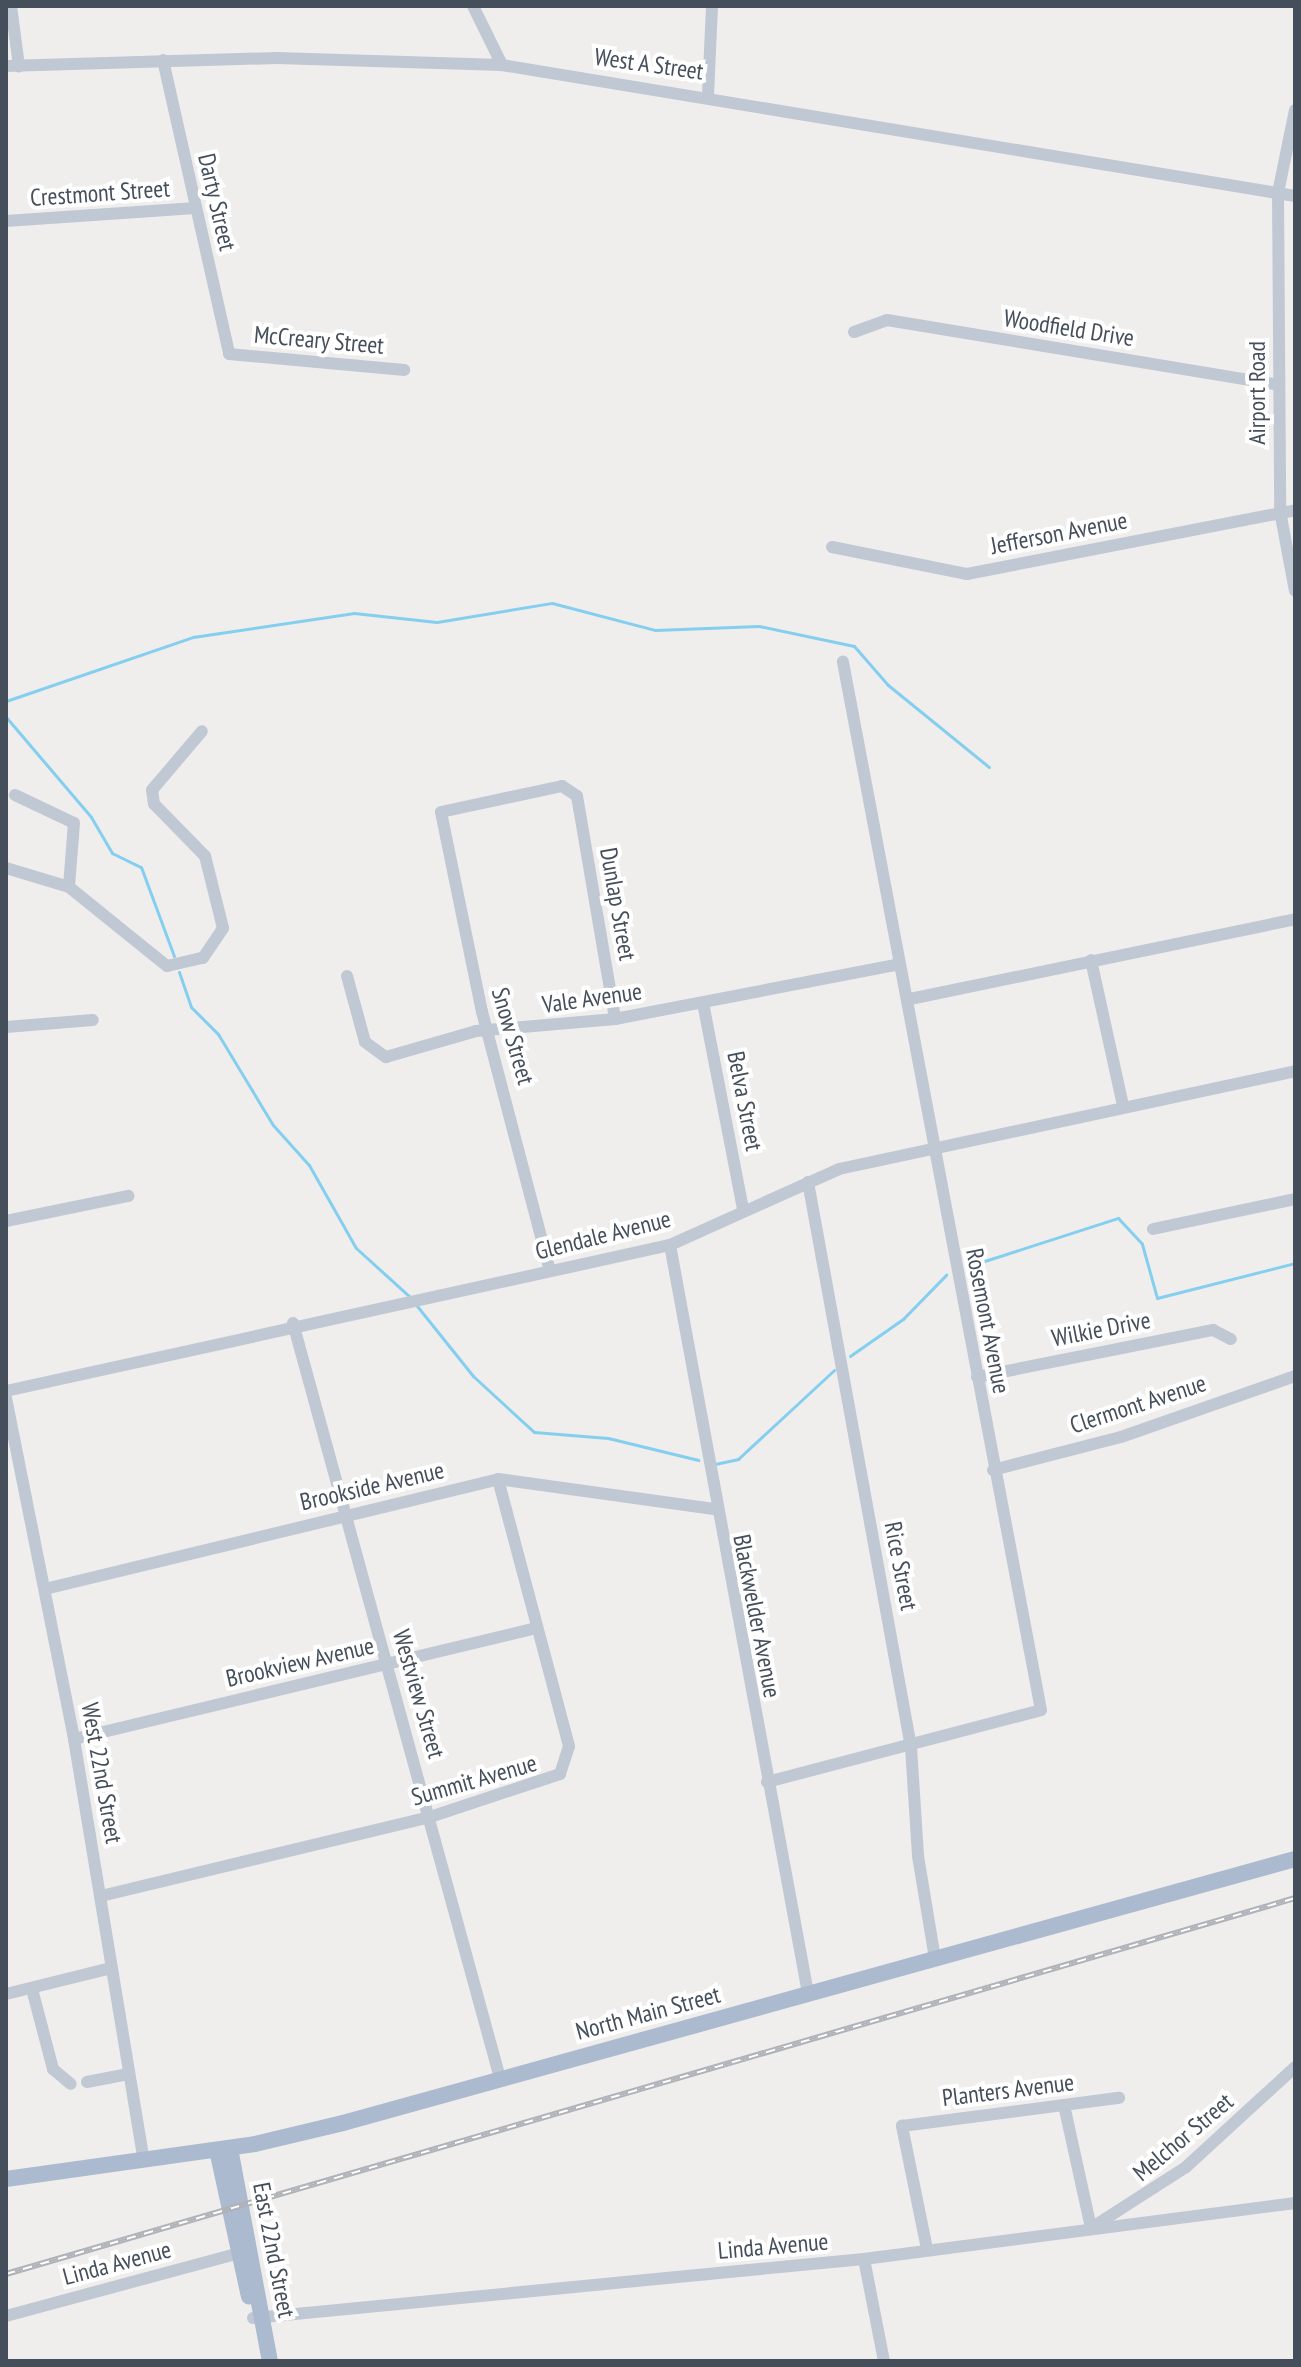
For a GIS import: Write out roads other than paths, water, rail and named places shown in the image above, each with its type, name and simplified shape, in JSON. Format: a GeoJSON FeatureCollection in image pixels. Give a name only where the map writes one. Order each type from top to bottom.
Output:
{"type":"FeatureCollection","features":[{"type":"Feature","properties":{"kind":"main road","name":"North Main Street"},"geometry":{"type":"LineString","coordinates":[[6,2179],[224,2149],[500,2078],[1295,1859]]}},
{"type":"Feature","properties":{"kind":"main road","name":"East 22nd Street"},"geometry":{"type":"LineString","coordinates":[[224,2149],[240,2253],[270,2361]]}},
{"type":"Feature","properties":{"kind":"main road","name":"East 22nd Street"},"geometry":{"type":"LineString","coordinates":[[224,2149],[258,2317],[261,2361]]}},
{"type":"Feature","properties":{"kind":"street"},"geometry":{"type":"LineString","coordinates":[[11,6],[13,66]]}},
{"type":"Feature","properties":{"kind":"street"},"geometry":{"type":"LineString","coordinates":[[473,6],[502,65]]}},
{"type":"Feature","properties":{"kind":"street"},"geometry":{"type":"LineString","coordinates":[[708,95],[712,6]]}},
{"type":"Feature","properties":{"kind":"street","name":"West A Street"},"geometry":{"type":"LineString","coordinates":[[13,66],[163,60],[502,65],[708,95],[1295,196]]}},
{"type":"Feature","properties":{"kind":"street","name":"Darty Street"},"geometry":{"type":"LineString","coordinates":[[163,60],[229,354]]}},
{"type":"Feature","properties":{"kind":"street","name":"Airport Road"},"geometry":{"type":"LineString","coordinates":[[1295,110],[1278,193],[1280,511],[1295,591]]}},
{"type":"Feature","properties":{"kind":"street","name":"Crestmont Street"},"geometry":{"type":"LineString","coordinates":[[6,221],[196,208]]}},
{"type":"Feature","properties":{"kind":"street","name":"Woodfield Drive"},"geometry":{"type":"LineString","coordinates":[[854,332],[887,320],[1279,385]]}},
{"type":"Feature","properties":{"kind":"street","name":"McCreary Street"},"geometry":{"type":"LineString","coordinates":[[229,354],[404,370]]}},
{"type":"Feature","properties":{"kind":"street","name":"Jefferson Avenue"},"geometry":{"type":"LineString","coordinates":[[832,547],[967,574],[1295,510]]}},
{"type":"Feature","properties":{"kind":"street","name":"Rosemont Avenue"},"geometry":{"type":"LineString","coordinates":[[767,1782],[911,1747],[1041,1710],[993,1470],[938,1143],[910,999],[900,964],[843,662]]}},
{"type":"Feature","properties":{"kind":"street"},"geometry":{"type":"LineString","coordinates":[[6,868],[69,887],[167,966],[215,948],[223,928],[205,856],[154,804],[152,790],[202,731]]}},
{"type":"Feature","properties":{"kind":"street","name":"Snow Street"},"geometry":{"type":"LineString","coordinates":[[550,1271],[489,1034],[441,812],[562,786],[577,796]]}},
{"type":"Feature","properties":{"kind":"street"},"geometry":{"type":"LineString","coordinates":[[15,795],[74,823],[79,836],[69,887]]}},
{"type":"Feature","properties":{"kind":"street","name":"Dunlap Street"},"geometry":{"type":"LineString","coordinates":[[577,796],[615,1019]]}},
{"type":"Feature","properties":{"kind":"street"},"geometry":{"type":"LineString","coordinates":[[910,999],[1295,919]]}},
{"type":"Feature","properties":{"kind":"street"},"geometry":{"type":"LineString","coordinates":[[1091,960],[1123,1105]]}},
{"type":"Feature","properties":{"kind":"street","name":"Vale Avenue"},"geometry":{"type":"LineString","coordinates":[[347,976],[373,1054],[476,1031],[489,1034],[615,1019],[900,964]]}},
{"type":"Feature","properties":{"kind":"street","name":"Belva Street"},"geometry":{"type":"LineString","coordinates":[[703,1003],[743,1208]]}},
{"type":"Feature","properties":{"kind":"street"},"geometry":{"type":"LineString","coordinates":[[6,1027],[93,1020]]}},
{"type":"Feature","properties":{"kind":"street","name":"Glendale Avenue"},"geometry":{"type":"LineString","coordinates":[[6,1391],[293,1323],[670,1245],[743,1208],[808,1182],[938,1143],[1295,1071]]}},
{"type":"Feature","properties":{"kind":"street","name":"Rice Street"},"geometry":{"type":"LineString","coordinates":[[808,1182],[911,1747],[935,1959]]}},
{"type":"Feature","properties":{"kind":"street"},"geometry":{"type":"LineString","coordinates":[[6,1221],[128,1196]]}},
{"type":"Feature","properties":{"kind":"street"},"geometry":{"type":"LineString","coordinates":[[1153,1229],[1295,1199]]}},
{"type":"Feature","properties":{"kind":"street","name":"Blackwelder Avenue"},"geometry":{"type":"LineString","coordinates":[[670,1245],[714,1509],[808,1993]]}},
{"type":"Feature","properties":{"kind":"street","name":"Westview Street"},"geometry":{"type":"LineString","coordinates":[[293,1323],[500,2078]]}},
{"type":"Feature","properties":{"kind":"street","name":"Wilkie Drive"},"geometry":{"type":"LineString","coordinates":[[977,1377],[1213,1330],[1231,1339]]}},
{"type":"Feature","properties":{"kind":"street","name":"Clermont Avenue"},"geometry":{"type":"LineString","coordinates":[[993,1470],[1121,1437],[1295,1376]]}},
{"type":"Feature","properties":{"kind":"street","name":"West 22nd Street"},"geometry":{"type":"LineString","coordinates":[[6,1398],[74,1739],[143,2158]]}},
{"type":"Feature","properties":{"kind":"street","name":"Brookside Avenue"},"geometry":{"type":"LineString","coordinates":[[45,1589],[498,1479],[714,1509]]}},
{"type":"Feature","properties":{"kind":"street","name":"Summit Avenue"},"geometry":{"type":"LineString","coordinates":[[101,1896],[430,1817],[550,1782],[567,1763],[569,1746],[498,1479]]}},
{"type":"Feature","properties":{"kind":"street","name":"Brookview Avenue"},"geometry":{"type":"LineString","coordinates":[[74,1739],[536,1628]]}},
{"type":"Feature","properties":{"kind":"street"},"geometry":{"type":"LineString","coordinates":[[6,1994],[111,1968]]}},
{"type":"Feature","properties":{"kind":"street"},"geometry":{"type":"LineString","coordinates":[[32,1989],[53,2069],[71,2084]]}},
{"type":"Feature","properties":{"kind":"street","name":"Melchor Street"},"geometry":{"type":"LineString","coordinates":[[1091,2228],[1186,2167],[1295,2067]]}},
{"type":"Feature","properties":{"kind":"street"},"geometry":{"type":"LineString","coordinates":[[87,2082],[128,2074]]}},
{"type":"Feature","properties":{"kind":"street","name":"Planters Avenue"},"geometry":{"type":"LineString","coordinates":[[927,2249],[902,2126],[1119,2098]]}},
{"type":"Feature","properties":{"kind":"street"},"geometry":{"type":"LineString","coordinates":[[1064,2105],[1091,2228]]}},
{"type":"Feature","properties":{"kind":"street","name":"Linda Avenue"},"geometry":{"type":"LineString","coordinates":[[258,2317],[864,2259],[1295,2203]]}},
{"type":"Feature","properties":{"kind":"street","name":"Linda Avenue"},"geometry":{"type":"LineString","coordinates":[[6,2316],[240,2253]]}},
{"type":"Feature","properties":{"kind":"street"},"geometry":{"type":"LineString","coordinates":[[864,2259],[884,2361]]}},
{"type":"Feature","properties":{"kind":"waterway"},"geometry":{"type":"LineString","coordinates":[[6,701],[193,637],[354,613],[437,622],[552,603],[655,630],[759,626],[854,646],[888,685],[989,767]]}},
{"type":"Feature","properties":{"kind":"waterway"},"geometry":{"type":"LineString","coordinates":[[6,717],[91,817],[112,853],[141,867],[174,956]]}},
{"type":"Feature","properties":{"kind":"waterway"},"geometry":{"type":"LineString","coordinates":[[179,972],[191,1007],[218,1034],[273,1125],[309,1165],[356,1248],[409,1296]]}},
{"type":"Feature","properties":{"kind":"waterway"},"geometry":{"type":"LineString","coordinates":[[966,1267],[1118,1218],[1142,1244],[1157,1298],[1295,1263]]}},
{"type":"Feature","properties":{"kind":"waterway"},"geometry":{"type":"LineString","coordinates":[[850,1356],[903,1319],[946,1275]]}},
{"type":"Feature","properties":{"kind":"waterway"},"geometry":{"type":"LineString","coordinates":[[417,1306],[473,1376],[534,1432],[608,1438],[698,1460]]}},
{"type":"Feature","properties":{"kind":"waterway"},"geometry":{"type":"LineString","coordinates":[[715,1464],[738,1459],[834,1370]]}},
{"type":"Feature","properties":{"kind":"railway"},"geometry":{"type":"LineString","coordinates":[[6,2274],[1295,1898]]}}]}
